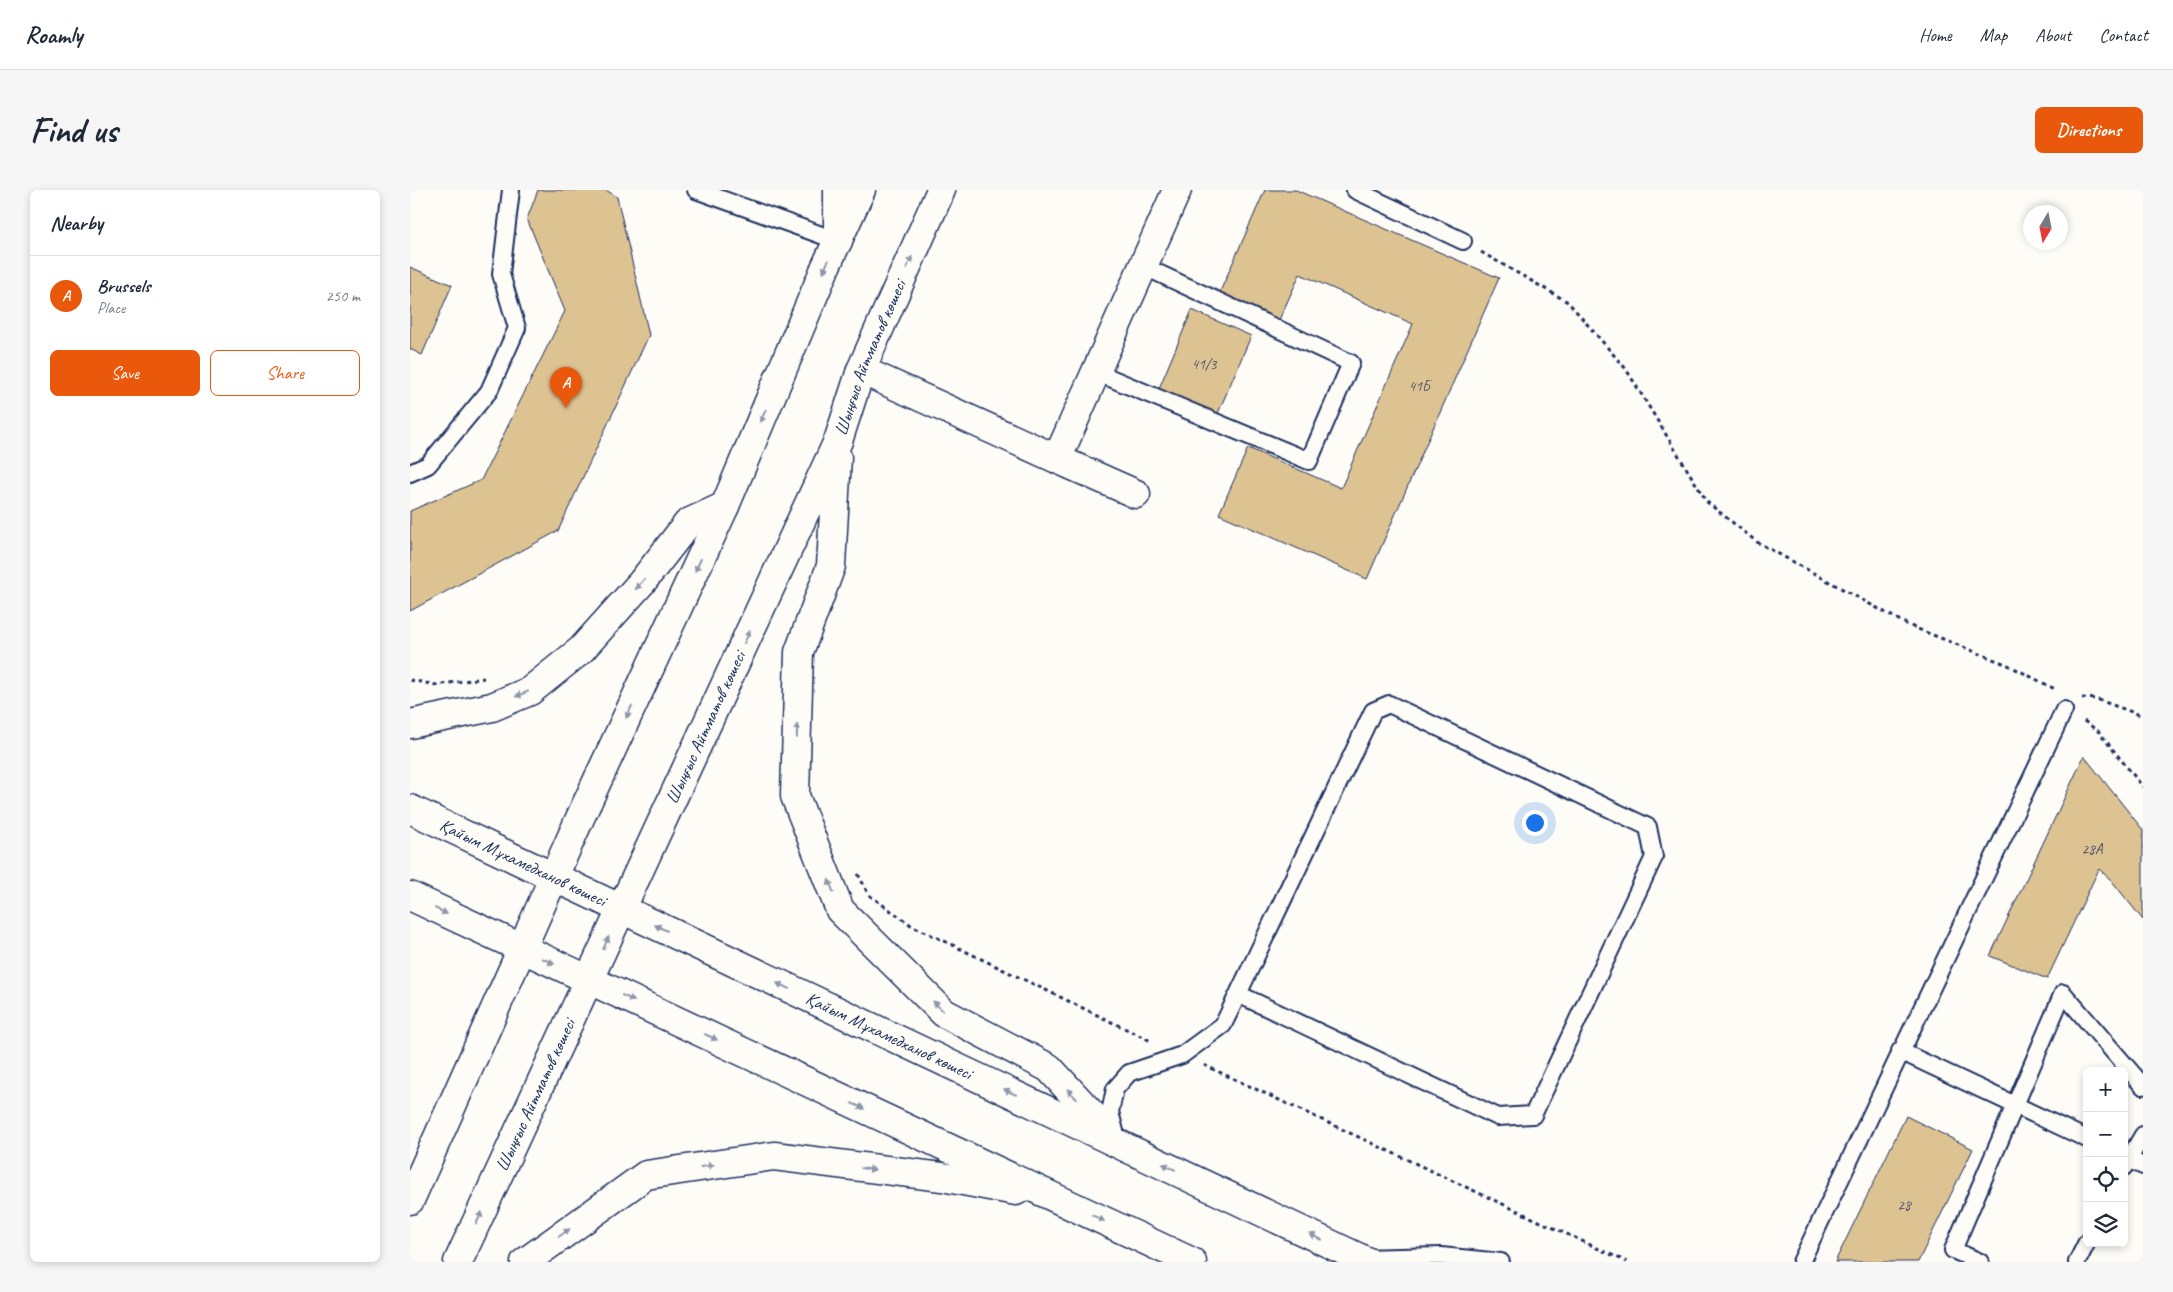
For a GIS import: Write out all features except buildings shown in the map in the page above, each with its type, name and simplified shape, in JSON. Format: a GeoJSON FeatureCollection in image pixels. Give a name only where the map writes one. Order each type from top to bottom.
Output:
{"type":"FeatureCollection","features":[{"type":"Feature","properties":{"kind":"main road"},"geometry":{"type":"LineString","coordinates":[[838,190],[838,241]]}},
{"type":"Feature","properties":{"kind":"main road"},"geometry":{"type":"LineString","coordinates":[[410,1200],[553,878],[725,506],[826,266],[861,190]]}},
{"type":"Feature","properties":{"kind":"main road","name":"Шыңғыс Айтматов көшесі"},"geometry":{"type":"LineString","coordinates":[[458,1262],[838,441],[861,370],[941,190]]}},
{"type":"Feature","properties":{"kind":"main road"},"geometry":{"type":"LineString","coordinates":[[1057,460],[1177,190]]}},
{"type":"Feature","properties":{"kind":"main road"},"geometry":{"type":"LineString","coordinates":[[861,370],[1136,494]]}},
{"type":"Feature","properties":{"kind":"main road"},"geometry":{"type":"LineString","coordinates":[[838,441],[831,566],[799,652],[795,796],[840,910],[944,1013],[1049,1068],[1117,1142]]}},
{"type":"Feature","properties":{"kind":"main road"},"geometry":{"type":"LineString","coordinates":[[410,724],[492,707],[530,691],[581,650],[642,582],[688,523],[725,506]]}},
{"type":"Feature","properties":{"kind":"main road","name":"Қайым Мұхамедханов көшесі"},"geometry":{"type":"LineString","coordinates":[[410,809],[620,910],[1117,1142],[1364,1260]]}},
{"type":"Feature","properties":{"kind":"main road"},"geometry":{"type":"LineString","coordinates":[[410,896],[1192,1262]]}},
{"type":"Feature","properties":{"kind":"main road"},"geometry":{"type":"LineString","coordinates":[[525,1262],[646,1175],[774,1156],[942,1177],[1053,1197]]}},
{"type":"Feature","properties":{"kind":"lane"},"geometry":{"type":"LineString","coordinates":[[410,473],[428,465],[489,391],[517,328],[501,274],[511,190]]}},
{"type":"Feature","properties":{"kind":"lane"},"geometry":{"type":"LineString","coordinates":[[696,190],[838,241]]}},
{"type":"Feature","properties":{"kind":"lane"},"geometry":{"type":"LineString","coordinates":[[1355,190],[1462,241]]}},
{"type":"Feature","properties":{"kind":"lane"},"geometry":{"type":"LineString","coordinates":[[1096,372],[1309,461],[1351,363],[1143,266]]}},
{"type":"Feature","properties":{"kind":"lane"},"geometry":{"type":"LineString","coordinates":[[1117,1142],[1110,1112],[1116,1089],[1129,1073],[1182,1055],[1223,1025],[1373,710],[1389,704],[1648,827],[1654,857],[1533,1115],[1498,1118],[1238,994]]}},
{"type":"Feature","properties":{"kind":"lane"},"geometry":{"type":"LineString","coordinates":[[1801,1262],[2064,710]]}},
{"type":"Feature","properties":{"kind":"lane"},"geometry":{"type":"LineString","coordinates":[[1980,1262],[1953,1250],[2063,992],[2143,1086]]}},
{"type":"Feature","properties":{"kind":"lane"},"geometry":{"type":"LineString","coordinates":[[1900,1051],[2083,1137]]}},
{"type":"Feature","properties":{"kind":"lane"},"geometry":{"type":"LineString","coordinates":[[2130,1162],[2143,1135]]}},
{"type":"Feature","properties":{"kind":"lane"},"geometry":{"type":"LineString","coordinates":[[2076,1262],[2084,1247]]}},
{"type":"Feature","properties":{"kind":"lane"},"geometry":{"type":"LineString","coordinates":[[1364,1260],[1441,1256],[1501,1262]]}},
{"type":"Feature","properties":{"kind":"path"},"geometry":{"type":"LineString","coordinates":[[1462,241],[1568,302],[1626,369],[1708,502],[1757,542],[1908,625],[2008,665],[2060,692]]}},
{"type":"Feature","properties":{"kind":"path"},"geometry":{"type":"LineString","coordinates":[[410,680],[436,685],[484,678]]}},
{"type":"Feature","properties":{"kind":"path"},"geometry":{"type":"LineString","coordinates":[[2078,697],[2096,700],[2143,716]]}},
{"type":"Feature","properties":{"kind":"path"},"geometry":{"type":"LineString","coordinates":[[2064,710],[2098,731],[2143,787]]}},
{"type":"Feature","properties":{"kind":"path"},"geometry":{"type":"LineString","coordinates":[[857,871],[869,895],[911,925],[1182,1055],[1627,1262]]}},
{"type":"Feature","properties":{"kind":"place","name":"Brussels"},"geometry":{"type":"Point","coordinates":[566,408]}}]}
